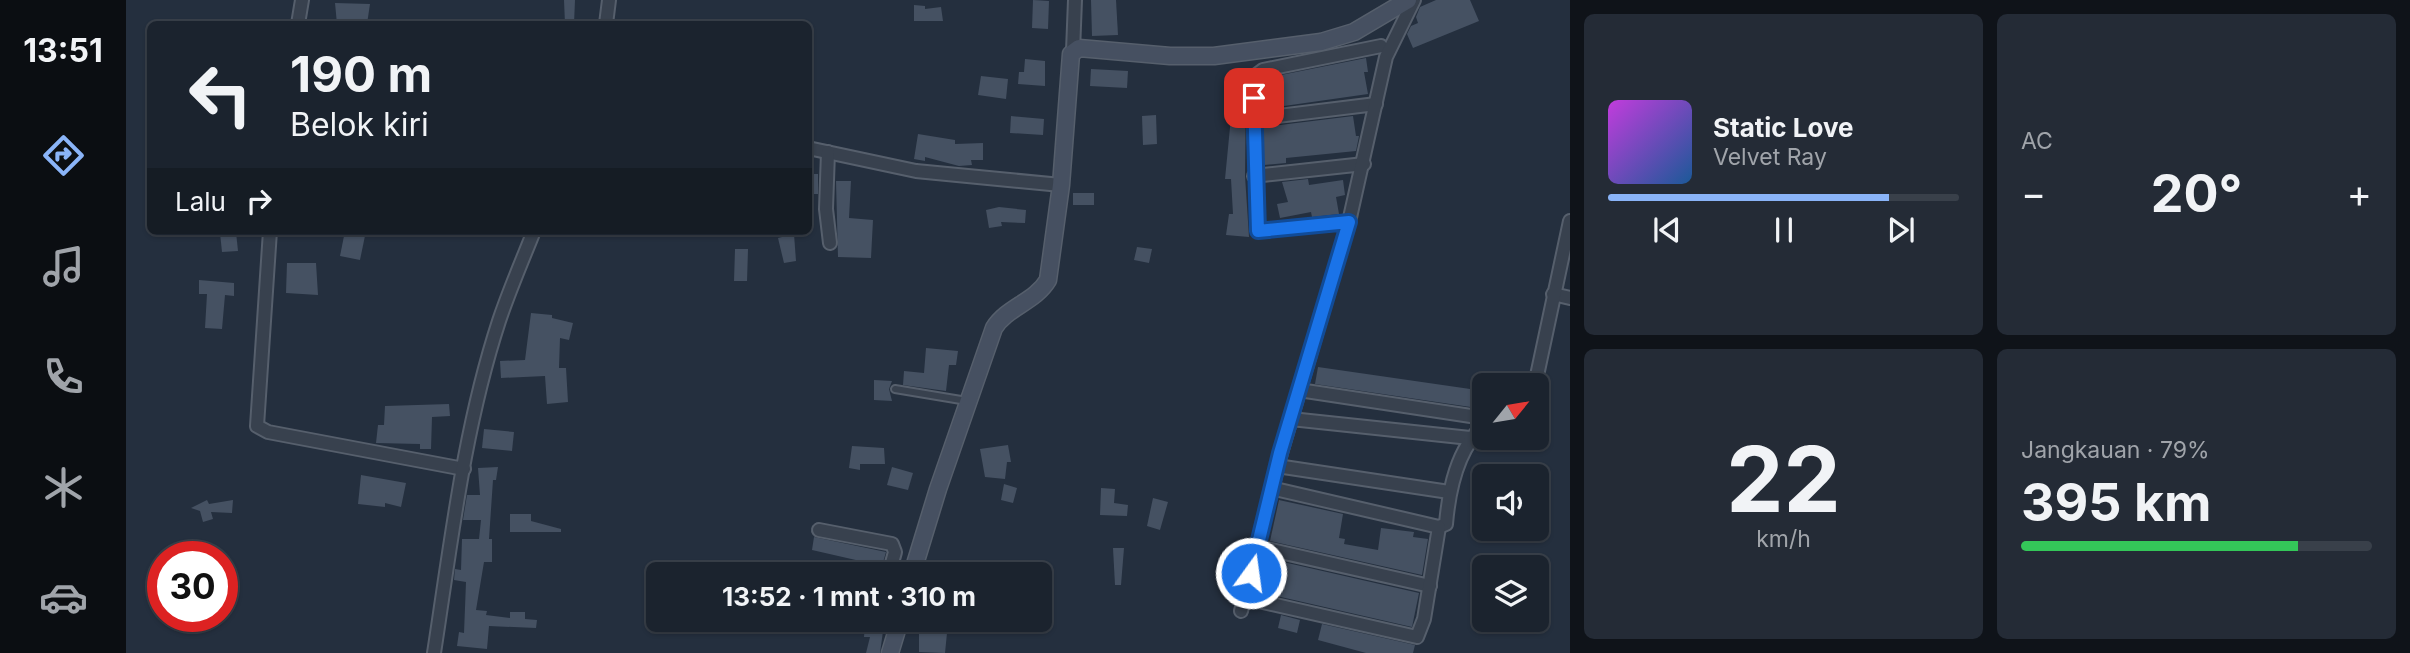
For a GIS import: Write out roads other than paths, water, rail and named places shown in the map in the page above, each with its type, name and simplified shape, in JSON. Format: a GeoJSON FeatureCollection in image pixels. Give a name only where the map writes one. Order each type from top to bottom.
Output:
{"type":"FeatureCollection","features":[{"type":"Feature","properties":{"kind":"street"},"geometry":{"type":"LineString","coordinates":[[298,21],[302,0]]}},
{"type":"Feature","properties":{"kind":"street"},"geometry":{"type":"LineString","coordinates":[[606,21],[609,0]]}},
{"type":"Feature","properties":{"kind":"street"},"geometry":{"type":"LineString","coordinates":[[916,562],[969,401],[1000,319],[1042,290],[1048,281],[1061,186],[1068,61],[1073,51],[1075,0]]}},
{"type":"Feature","properties":{"kind":"street"},"geometry":{"type":"LineString","coordinates":[[1073,51],[1079,48],[1170,56],[1214,56],[1321,42],[1342,37],[1411,0]]}},
{"type":"Feature","properties":{"kind":"street"},"geometry":{"type":"LineString","coordinates":[[1241,611],[1271,488],[1364,164],[1384,51],[1411,0]]}},
{"type":"Feature","properties":{"kind":"street"},"geometry":{"type":"LineString","coordinates":[[1368,24],[1384,51]]}},
{"type":"Feature","properties":{"kind":"street"},"geometry":{"type":"LineString","coordinates":[[1349,222],[1259,232],[1254,176],[1255,76],[1260,71],[1384,51]]}},
{"type":"Feature","properties":{"kind":"street"},"geometry":{"type":"LineString","coordinates":[[1254,119],[1376,104]]}},
{"type":"Feature","properties":{"kind":"street"},"geometry":{"type":"LineString","coordinates":[[812,149],[916,171],[1061,186]]}},
{"type":"Feature","properties":{"kind":"street"},"geometry":{"type":"LineString","coordinates":[[828,152],[826,209],[830,243]]}},
{"type":"Feature","properties":{"kind":"street"},"geometry":{"type":"LineString","coordinates":[[1254,176],[1364,164]]}},
{"type":"Feature","properties":{"kind":"street"},"geometry":{"type":"LineString","coordinates":[[1537,373],[1570,221]]}},
{"type":"Feature","properties":{"kind":"street"},"geometry":{"type":"LineString","coordinates":[[270,235],[257,426],[268,432],[464,469]]}},
{"type":"Feature","properties":{"kind":"street"},"geometry":{"type":"LineString","coordinates":[[434,653],[464,469],[498,322],[532,235]]}},
{"type":"Feature","properties":{"kind":"street"},"geometry":{"type":"LineString","coordinates":[[1553,294],[1570,298]]}},
{"type":"Feature","properties":{"kind":"street"},"geometry":{"type":"LineString","coordinates":[[1299,390],[1472,416]]}},
{"type":"Feature","properties":{"kind":"street"},"geometry":{"type":"LineString","coordinates":[[1271,488],[1439,527],[1446,524],[1449,492],[1470,438],[1291,419]]}},
{"type":"Feature","properties":{"kind":"street"},"geometry":{"type":"LineString","coordinates":[[1278,466],[1449,492]]}},
{"type":"Feature","properties":{"kind":"street"},"geometry":{"type":"LineString","coordinates":[[1245,598],[1417,637],[1430,586],[1439,527]]}},
{"type":"Feature","properties":{"kind":"street"},"geometry":{"type":"LineString","coordinates":[[819,530],[892,544],[895,552],[894,562]]}},
{"type":"Feature","properties":{"kind":"street"},"geometry":{"type":"LineString","coordinates":[[1258,547],[1430,586]]}},
{"type":"Feature","properties":{"kind":"street"},"geometry":{"type":"LineString","coordinates":[[890,653],[896,632]]}},
{"type":"Feature","properties":{"kind":"lane"},"geometry":{"type":"LineString","coordinates":[[895,389],[969,401]]}}]}
